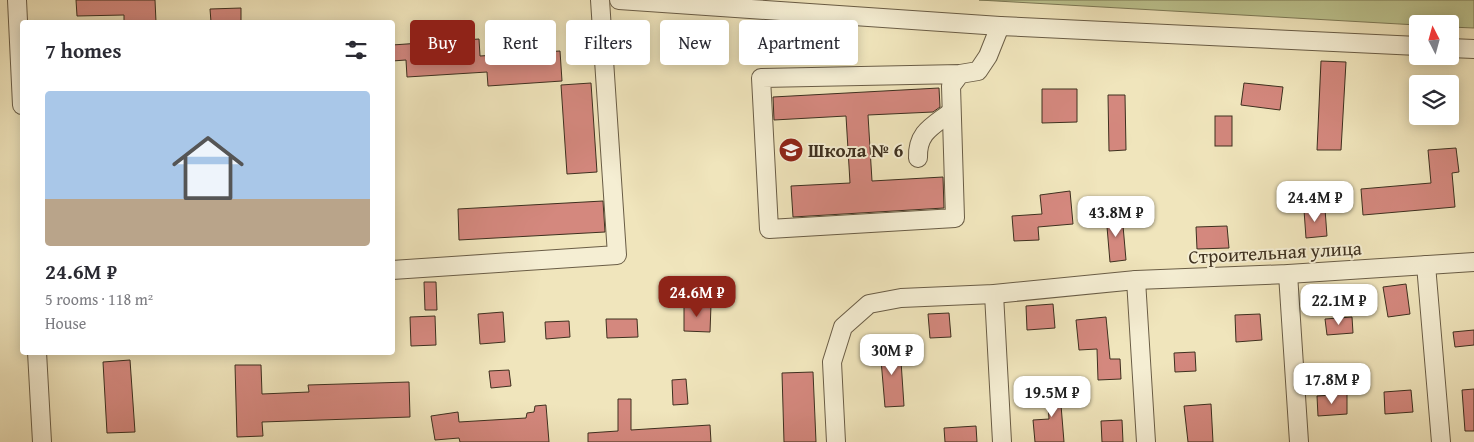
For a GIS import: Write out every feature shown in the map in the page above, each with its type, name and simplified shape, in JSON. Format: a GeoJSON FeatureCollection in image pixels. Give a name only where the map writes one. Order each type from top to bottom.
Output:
{"type":"FeatureCollection","features":[{"type":"Feature","properties":{"kind":"street"},"geometry":{"type":"LineString","coordinates":[[17,0],[20,62]]}},
{"type":"Feature","properties":{"kind":"street"},"geometry":{"type":"LineString","coordinates":[[395,270],[617,255],[600,0]]}},
{"type":"Feature","properties":{"kind":"street"},"geometry":{"type":"LineString","coordinates":[[619,0],[1000,26],[1409,46]]}},
{"type":"Feature","properties":{"kind":"street"},"geometry":{"type":"LineString","coordinates":[[960,74],[951,86],[955,218],[769,229],[761,78],[960,74],[978,71],[988,56],[1000,26]]}},
{"type":"Feature","properties":{"kind":"street"},"geometry":{"type":"LineString","coordinates":[[1459,48],[1474,49]]}},
{"type":"Feature","properties":{"kind":"street"},"geometry":{"type":"LineString","coordinates":[[918,158],[918,143],[925,132],[952,112]]}},
{"type":"Feature","properties":{"kind":"street","name":"Строительная улица"},"geometry":{"type":"LineString","coordinates":[[836,442],[832,362],[843,327],[869,304],[901,298],[994,294],[1136,280],[1288,274],[1474,262]]}},
{"type":"Feature","properties":{"kind":"street"},"geometry":{"type":"LineString","coordinates":[[1426,266],[1441,442]]}},
{"type":"Feature","properties":{"kind":"street"},"geometry":{"type":"LineString","coordinates":[[1288,274],[1299,442]]}},
{"type":"Feature","properties":{"kind":"street"},"geometry":{"type":"LineString","coordinates":[[1136,280],[1146,442]]}},
{"type":"Feature","properties":{"kind":"street"},"geometry":{"type":"LineString","coordinates":[[994,294],[1002,442]]}},
{"type":"Feature","properties":{"kind":"street"},"geometry":{"type":"LineString","coordinates":[[36,355],[42,442]]}},
{"type":"Feature","properties":{"kind":"green space"},"geometry":{"type":"Polygon","coordinates":[[[979,0],[1474,0],[1474,28],[1459,27],[1459,15],[1409,15],[1409,25],[979,0]]]}},
{"type":"Feature","properties":{"kind":"building"},"geometry":{"type":"Polygon","coordinates":[[[76,0],[155,0],[156,20],[124,20],[124,15],[77,16],[76,0]]]}},
{"type":"Feature","properties":{"kind":"building"},"geometry":{"type":"Polygon","coordinates":[[[241,8],[241,20],[211,20],[210,9],[241,8]]]}},
{"type":"Feature","properties":{"kind":"building"},"geometry":{"type":"Polygon","coordinates":[[[475,39],[479,39],[480,56],[485,56],[485,65],[556,65],[556,51],[560,51],[562,81],[488,86],[487,72],[407,77],[406,60],[395,61],[395,45],[410,44],[410,65],[475,65],[475,39]]]}},
{"type":"Feature","properties":{"kind":"building"},"geometry":{"type":"Polygon","coordinates":[[[1321,61],[1346,62],[1341,150],[1317,150],[1321,61]]]}},
{"type":"Feature","properties":{"kind":"building"},"geometry":{"type":"Polygon","coordinates":[[[591,83],[597,172],[567,174],[561,85],[591,83]]]}},
{"type":"Feature","properties":{"kind":"building"},"geometry":{"type":"Polygon","coordinates":[[[1244,83],[1283,87],[1280,110],[1241,105],[1244,83]]]}},
{"type":"Feature","properties":{"kind":"building"},"geometry":{"type":"Polygon","coordinates":[[[939,88],[940,107],[933,112],[868,115],[872,181],[943,177],[944,208],[793,217],[791,186],[850,183],[846,116],[774,120],[773,97],[939,88]]]}},
{"type":"Feature","properties":{"kind":"building"},"geometry":{"type":"Polygon","coordinates":[[[1042,89],[1077,89],[1077,122],[1042,123],[1042,89]]]}},
{"type":"Feature","properties":{"kind":"building"},"geometry":{"type":"Polygon","coordinates":[[[1108,95],[1125,95],[1126,150],[1109,151],[1108,95]]]}},
{"type":"Feature","properties":{"kind":"building"},"geometry":{"type":"Polygon","coordinates":[[[1215,116],[1232,116],[1232,146],[1215,146],[1215,116]]]}},
{"type":"Feature","properties":{"kind":"building"},"geometry":{"type":"Polygon","coordinates":[[[1456,148],[1459,172],[1452,173],[1455,207],[1363,215],[1361,189],[1431,183],[1428,150],[1456,148]]]}},
{"type":"Feature","properties":{"kind":"building"},"geometry":{"type":"Polygon","coordinates":[[[1070,191],[1073,224],[1038,227],[1039,240],[1014,241],[1012,216],[1042,214],[1040,195],[1070,191]]]}},
{"type":"Feature","properties":{"kind":"building"},"geometry":{"type":"Polygon","coordinates":[[[603,201],[605,232],[459,240],[458,209],[603,201]]]}},
{"type":"Feature","properties":{"kind":"building"},"geometry":{"type":"Polygon","coordinates":[[[1325,209],[1327,236],[1306,238],[1304,210],[1325,209]]]}},
{"type":"Feature","properties":{"kind":"building"},"geometry":{"type":"Polygon","coordinates":[[[1122,214],[1126,260],[1110,262],[1106,215],[1122,214]]]}},
{"type":"Feature","properties":{"kind":"building"},"geometry":{"type":"Polygon","coordinates":[[[1227,226],[1229,248],[1197,249],[1196,227],[1227,226]]]}},
{"type":"Feature","properties":{"kind":"building"},"geometry":{"type":"Polygon","coordinates":[[[424,282],[436,282],[437,310],[425,310],[424,282]]]}},
{"type":"Feature","properties":{"kind":"building"},"geometry":{"type":"Polygon","coordinates":[[[1406,284],[1410,314],[1388,317],[1383,287],[1406,284]]]}},
{"type":"Feature","properties":{"kind":"building"},"geometry":{"type":"Polygon","coordinates":[[[1053,304],[1055,328],[1027,330],[1026,306],[1053,304]]]}},
{"type":"Feature","properties":{"kind":"building"},"geometry":{"type":"Polygon","coordinates":[[[684,305],[711,305],[710,332],[684,331],[684,305]]]}},
{"type":"Feature","properties":{"kind":"building"},"geometry":{"type":"Polygon","coordinates":[[[503,312],[505,342],[480,344],[478,314],[503,312]]]}},
{"type":"Feature","properties":{"kind":"building"},"geometry":{"type":"Polygon","coordinates":[[[949,313],[951,337],[930,338],[928,314],[949,313]]]}},
{"type":"Feature","properties":{"kind":"building"},"geometry":{"type":"Polygon","coordinates":[[[1260,314],[1262,340],[1236,342],[1235,315],[1260,314]]]}},
{"type":"Feature","properties":{"kind":"building"},"geometry":{"type":"Polygon","coordinates":[[[435,316],[436,345],[411,346],[410,317],[435,316]]]}},
{"type":"Feature","properties":{"kind":"building"},"geometry":{"type":"Polygon","coordinates":[[[1106,317],[1110,359],[1120,359],[1121,379],[1098,380],[1097,349],[1079,350],[1076,320],[1106,317]]]}},
{"type":"Feature","properties":{"kind":"building"},"geometry":{"type":"Polygon","coordinates":[[[1352,317],[1353,333],[1327,335],[1325,319],[1352,317]]]}},
{"type":"Feature","properties":{"kind":"building"},"geometry":{"type":"Polygon","coordinates":[[[606,319],[637,319],[638,337],[607,338],[606,319]]]}},
{"type":"Feature","properties":{"kind":"building"},"geometry":{"type":"Polygon","coordinates":[[[569,321],[570,337],[546,339],[545,322],[569,321]]]}},
{"type":"Feature","properties":{"kind":"building"},"geometry":{"type":"Polygon","coordinates":[[[1474,330],[1474,345],[1455,347],[1453,332],[1474,330]]]}},
{"type":"Feature","properties":{"kind":"building"},"geometry":{"type":"Polygon","coordinates":[[[900,346],[904,406],[885,407],[880,348],[900,346]]]}},
{"type":"Feature","properties":{"kind":"building"},"geometry":{"type":"Polygon","coordinates":[[[1195,352],[1196,371],[1175,372],[1174,353],[1195,352]]]}},
{"type":"Feature","properties":{"kind":"building"},"geometry":{"type":"Polygon","coordinates":[[[130,360],[135,432],[107,433],[103,362],[130,360]]]}},
{"type":"Feature","properties":{"kind":"building"},"geometry":{"type":"Polygon","coordinates":[[[235,365],[261,365],[262,394],[309,392],[308,385],[409,382],[410,417],[262,422],[263,436],[237,437],[235,365]]]}},
{"type":"Feature","properties":{"kind":"building"},"geometry":{"type":"Polygon","coordinates":[[[509,370],[511,386],[491,388],[489,371],[509,370]]]}},
{"type":"Feature","properties":{"kind":"building"},"geometry":{"type":"Polygon","coordinates":[[[813,372],[816,442],[784,442],[782,373],[813,372]]]}},
{"type":"Feature","properties":{"kind":"building"},"geometry":{"type":"Polygon","coordinates":[[[686,379],[688,404],[673,405],[672,380],[686,379]]]}},
{"type":"Feature","properties":{"kind":"building"},"geometry":{"type":"Polygon","coordinates":[[[1067,388],[1068,404],[1061,405],[1064,442],[1035,442],[1033,420],[1049,419],[1047,390],[1067,388]]]}},
{"type":"Feature","properties":{"kind":"building"},"geometry":{"type":"Polygon","coordinates":[[[1474,389],[1474,431],[1465,431],[1462,390],[1474,389]]]}},
{"type":"Feature","properties":{"kind":"building"},"geometry":{"type":"Polygon","coordinates":[[[1411,390],[1413,412],[1385,414],[1384,392],[1411,390]]]}},
{"type":"Feature","properties":{"kind":"building"},"geometry":{"type":"Polygon","coordinates":[[[1347,394],[1347,414],[1318,416],[1317,396],[1347,394]]]}},
{"type":"Feature","properties":{"kind":"building"},"geometry":{"type":"Polygon","coordinates":[[[618,399],[631,399],[631,430],[710,425],[711,442],[588,442],[588,433],[618,431],[618,399]]]}},
{"type":"Feature","properties":{"kind":"building"},"geometry":{"type":"Polygon","coordinates":[[[1211,404],[1213,442],[1188,442],[1184,406],[1211,404]]]}},
{"type":"Feature","properties":{"kind":"building"},"geometry":{"type":"Polygon","coordinates":[[[546,405],[549,442],[460,442],[459,438],[435,440],[431,416],[458,412],[459,422],[526,418],[527,413],[534,412],[535,406],[546,405]]]}},
{"type":"Feature","properties":{"kind":"building"},"geometry":{"type":"Polygon","coordinates":[[[1122,420],[1123,442],[1102,442],[1101,421],[1122,420]]]}},
{"type":"Feature","properties":{"kind":"building"},"geometry":{"type":"Polygon","coordinates":[[[976,426],[977,442],[945,442],[944,428],[976,426]]]}},
{"type":"Feature","properties":{"kind":"place","name":"Школа № 6"},"geometry":{"type":"Point","coordinates":[791,150]}}]}
